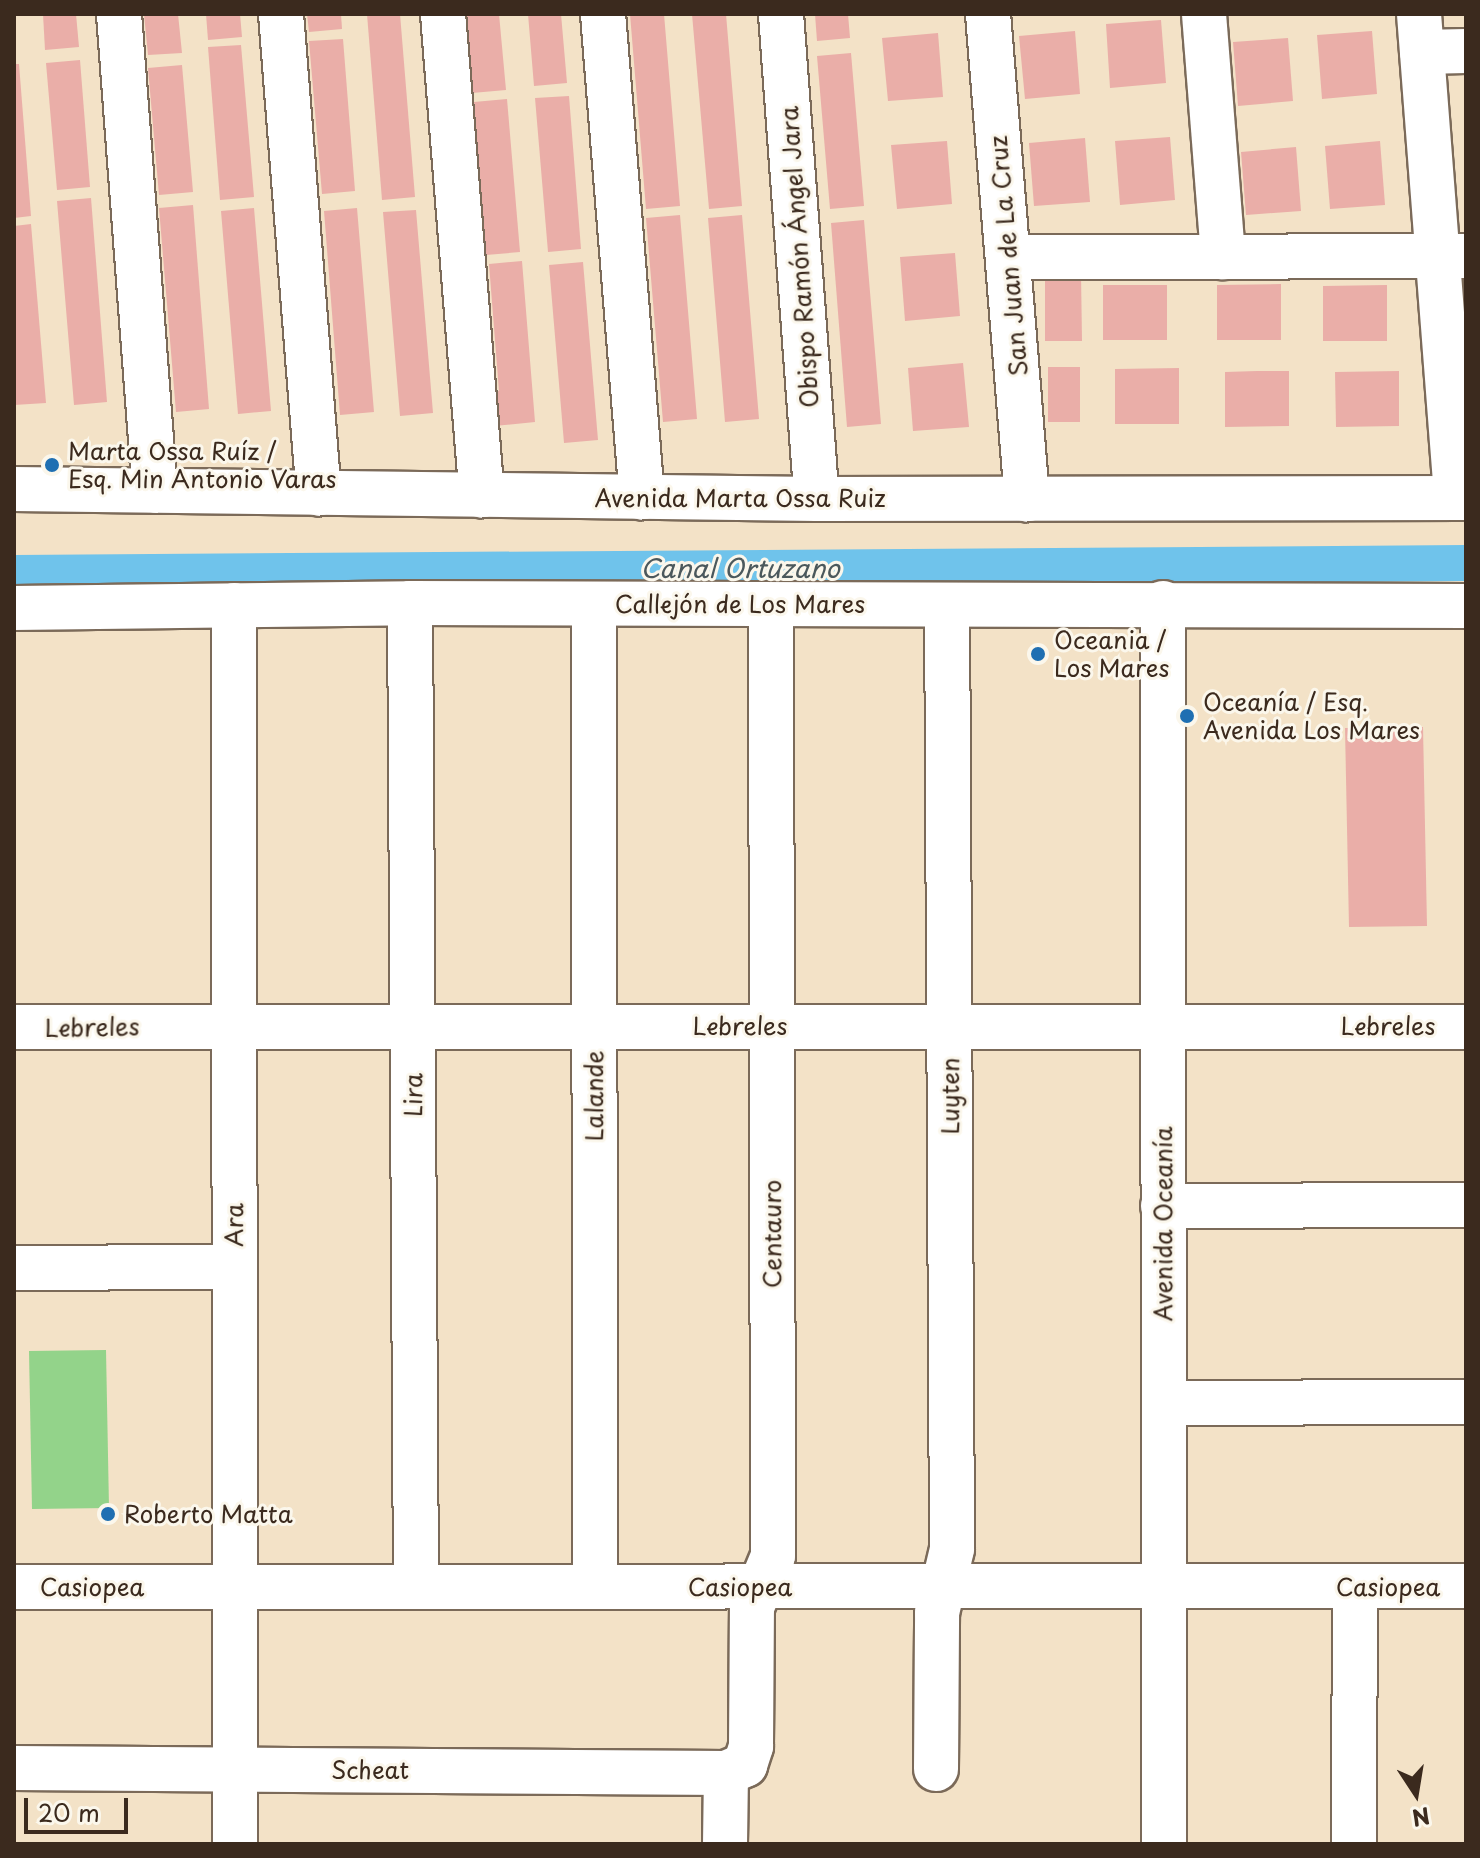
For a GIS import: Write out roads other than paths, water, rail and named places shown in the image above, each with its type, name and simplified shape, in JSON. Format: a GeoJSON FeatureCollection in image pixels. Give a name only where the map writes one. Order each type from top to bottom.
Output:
{"type":"FeatureCollection","features":[{"type":"Feature","properties":{"kind":"street"},"geometry":{"type":"LineString","coordinates":[[119,14],[155,491]]}},
{"type":"Feature","properties":{"kind":"street"},"geometry":{"type":"LineString","coordinates":[[281,14],[319,493]]}},
{"type":"Feature","properties":{"kind":"street"},"geometry":{"type":"LineString","coordinates":[[443,14],[482,495]]}},
{"type":"Feature","properties":{"kind":"street"},"geometry":{"type":"LineString","coordinates":[[603,14],[642,497]]}},
{"type":"Feature","properties":{"kind":"street","name":"Obispo Ramón Ángel Jara"},"geometry":{"type":"LineString","coordinates":[[781,14],[817,499]]}},
{"type":"Feature","properties":{"kind":"street","name":"San Juan de La Cruz"},"geometry":{"type":"LineString","coordinates":[[988,14],[1027,499]]}},
{"type":"Feature","properties":{"kind":"street"},"geometry":{"type":"LineString","coordinates":[[1204,14],[1223,257]]}},
{"type":"Feature","properties":{"kind":"street"},"geometry":{"type":"LineString","coordinates":[[1461,498],[1452,256],[1420,33],[1466,51]]}},
{"type":"Feature","properties":{"kind":"street"},"geometry":{"type":"LineString","coordinates":[[1008,257],[1452,256]]}},
{"type":"Feature","properties":{"kind":"street","name":"Avenida Marta Ossa Ruiz"},"geometry":{"type":"LineString","coordinates":[[14,489],[817,499],[1461,498]]}},
{"type":"Feature","properties":{"kind":"street","name":"Callejón de Los Mares"},"geometry":{"type":"LineString","coordinates":[[14,608],[410,603],[1466,606]]}},
{"type":"Feature","properties":{"kind":"street","name":"Lira"},"geometry":{"type":"LineString","coordinates":[[410,603],[416,1587]]}},
{"type":"Feature","properties":{"kind":"street","name":"Avenida Oceanía"},"geometry":{"type":"LineString","coordinates":[[1163,603],[1164,1844]]}},
{"type":"Feature","properties":{"kind":"street","name":"Lalande"},"geometry":{"type":"LineString","coordinates":[[594,604],[595,1587]]}},
{"type":"Feature","properties":{"kind":"street","name":"Ara"},"geometry":{"type":"LineString","coordinates":[[234,605],[235,1844]]}},
{"type":"Feature","properties":{"kind":"street","name":"Centauro"},"geometry":{"type":"LineString","coordinates":[[726,1773],[736,1771],[750,1756],[752,1607],[773,1556],[771,605]]}},
{"type":"Feature","properties":{"kind":"street","name":"Luyten"},"geometry":{"type":"LineString","coordinates":[[936,1769],[937,1613],[952,1549],[947,605]]}},
{"type":"Feature","properties":{"kind":"street","name":"Lebreles"},"geometry":{"type":"LineString","coordinates":[[14,1027],[1466,1027]]}},
{"type":"Feature","properties":{"kind":"street"},"geometry":{"type":"LineString","coordinates":[[1163,1206],[1466,1205]]}},
{"type":"Feature","properties":{"kind":"street"},"geometry":{"type":"LineString","coordinates":[[14,1268],[234,1267]]}},
{"type":"Feature","properties":{"kind":"street"},"geometry":{"type":"LineString","coordinates":[[1164,1403],[1466,1402]]}},
{"type":"Feature","properties":{"kind":"street","name":"Casiopea"},"geometry":{"type":"LineString","coordinates":[[14,1587],[1466,1586]]}},
{"type":"Feature","properties":{"kind":"street"},"geometry":{"type":"LineString","coordinates":[[1354,1844],[1355,1587]]}},
{"type":"Feature","properties":{"kind":"street","name":"Scheat"},"geometry":{"type":"LineString","coordinates":[[14,1768],[726,1773]]}},
{"type":"Feature","properties":{"kind":"street"},"geometry":{"type":"LineString","coordinates":[[725,1844],[726,1773]]}},
{"type":"Feature","properties":{"kind":"waterway","name":"Canal Ortuzano"},"geometry":{"type":"LineString","coordinates":[[14,573],[1466,563]]}},
{"type":"Feature","properties":{"kind":"place","name":"Marta Ossa Ruíz / Esq. Min Antonio Varas"},"geometry":{"type":"Point","coordinates":[52,465]}},
{"type":"Feature","properties":{"kind":"place","name":"Oceania / Los Mares"},"geometry":{"type":"Point","coordinates":[1038,654]}},
{"type":"Feature","properties":{"kind":"place","name":"Oceanía / Esq. Avenida Los Mares"},"geometry":{"type":"Point","coordinates":[1187,716]}},
{"type":"Feature","properties":{"kind":"place","name":"Roberto Matta"},"geometry":{"type":"Point","coordinates":[108,1514]}}]}
